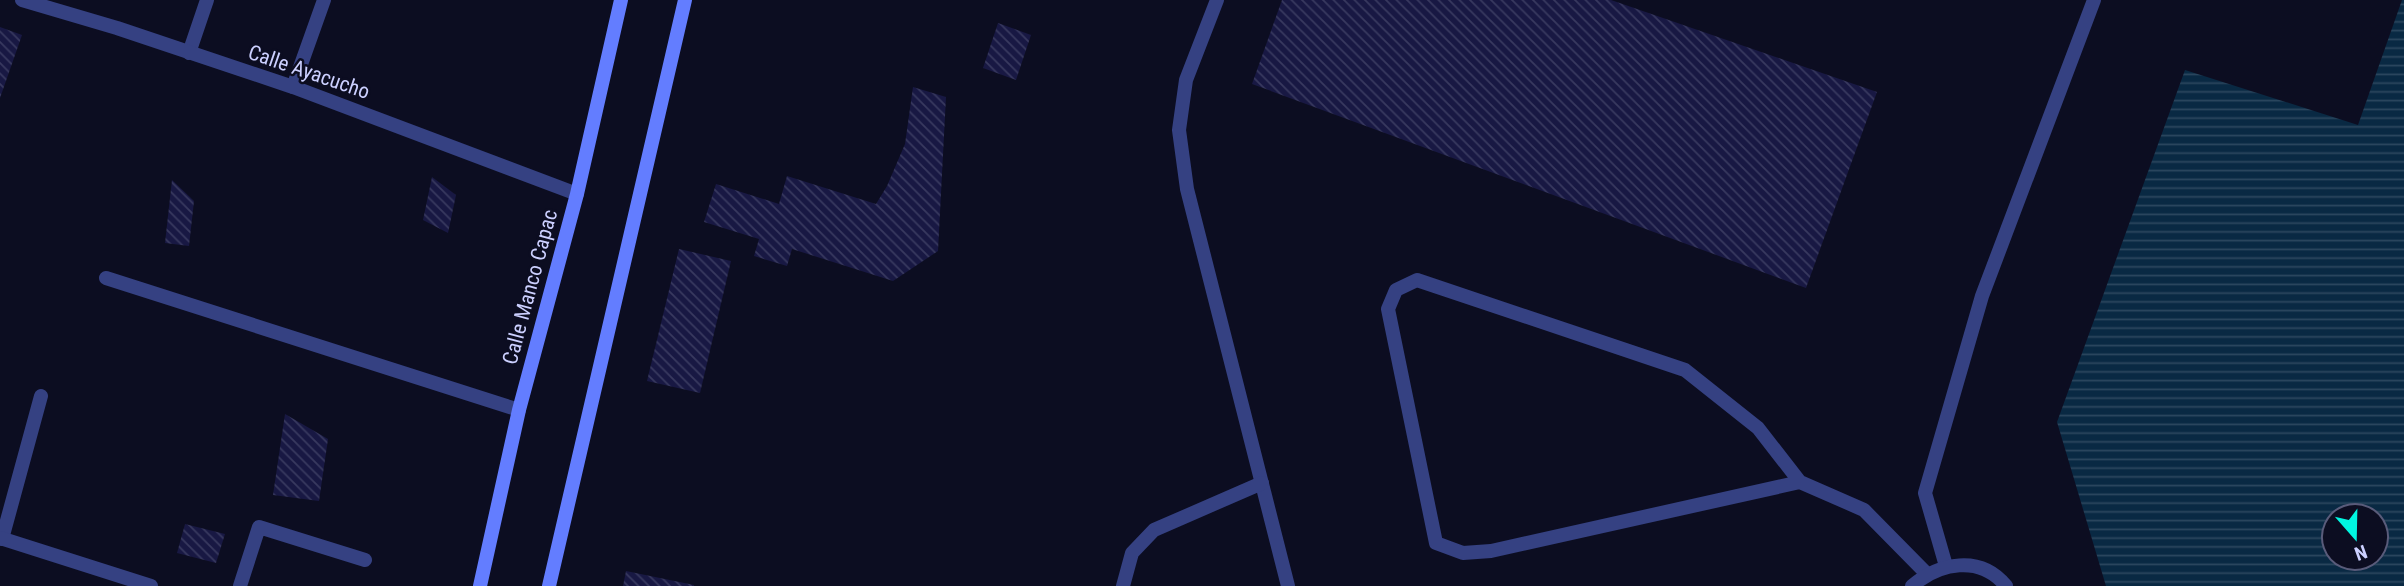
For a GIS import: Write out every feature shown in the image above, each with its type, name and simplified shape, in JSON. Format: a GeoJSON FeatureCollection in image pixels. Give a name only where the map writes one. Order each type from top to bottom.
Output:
{"type":"FeatureCollection","features":[{"type":"Feature","properties":{"kind":"main road","name":"Calle Manco Capac"},"geometry":{"type":"LineString","coordinates":[[480,586],[519,410],[577,194],[621,0]]}},
{"type":"Feature","properties":{"kind":"main road"},"geometry":{"type":"LineString","coordinates":[[549,586],[685,0]]}},
{"type":"Feature","properties":{"kind":"street","name":"Calle Ayacucho"},"geometry":{"type":"LineString","coordinates":[[22,0],[117,28],[293,87],[577,194]]}},
{"type":"Feature","properties":{"kind":"street"},"geometry":{"type":"LineString","coordinates":[[189,54],[207,0]]}},
{"type":"Feature","properties":{"kind":"street"},"geometry":{"type":"LineString","coordinates":[[293,87],[324,0]]}},
{"type":"Feature","properties":{"kind":"street"},"geometry":{"type":"LineString","coordinates":[[1217,0],[1186,80],[1180,130],[1187,189],[1288,586]]}},
{"type":"Feature","properties":{"kind":"street"},"geometry":{"type":"LineString","coordinates":[[1946,566],[1925,493],[1982,296],[2094,0]]}},
{"type":"Feature","properties":{"kind":"street"},"geometry":{"type":"LineString","coordinates":[[106,278],[519,410]]}},
{"type":"Feature","properties":{"kind":"street"},"geometry":{"type":"LineString","coordinates":[[1800,482],[1491,551],[1463,553],[1436,542],[1388,309],[1396,290],[1417,280],[1685,370],[1758,428],[1800,482],[1864,510],[1927,574]]}},
{"type":"Feature","properties":{"kind":"street"},"geometry":{"type":"LineString","coordinates":[[41,396],[1,538],[151,586]]}},
{"type":"Feature","properties":{"kind":"street"},"geometry":{"type":"LineString","coordinates":[[1123,586],[1132,553],[1154,530],[1262,483]]}},
{"type":"Feature","properties":{"kind":"street"},"geometry":{"type":"LineString","coordinates":[[240,586],[259,527],[365,560]]}},
{"type":"Feature","properties":{"kind":"street"},"geometry":{"type":"LineString","coordinates":[[1912,586],[1927,574],[1946,566],[1966,565],[1985,570],[2006,586]]}},
{"type":"Feature","properties":{"kind":"water"},"geometry":{"type":"Polygon","coordinates":[[[2404,0],[2404,586],[2106,586],[2057,422],[2185,70],[2358,125],[2404,0]]]}},
{"type":"Feature","properties":{"kind":"building"},"geometry":{"type":"Polygon","coordinates":[[[1282,0],[1611,0],[1877,92],[1806,288],[1252,84],[1282,0]]]}},
{"type":"Feature","properties":{"kind":"building"},"geometry":{"type":"Polygon","coordinates":[[[998,23],[1031,35],[1016,80],[983,68],[998,23]]]}},
{"type":"Feature","properties":{"kind":"building"},"geometry":{"type":"Polygon","coordinates":[[[0,27],[22,35],[0,98],[0,27]]]}},
{"type":"Feature","properties":{"kind":"building"},"geometry":{"type":"Polygon","coordinates":[[[913,87],[946,97],[938,251],[893,281],[792,249],[787,266],[754,256],[759,239],[704,222],[716,184],[779,204],[787,176],[876,204],[905,144],[913,87]]]}},
{"type":"Feature","properties":{"kind":"building"},"geometry":{"type":"Polygon","coordinates":[[[432,177],[456,195],[448,233],[423,220],[432,177]]]}},
{"type":"Feature","properties":{"kind":"building"},"geometry":{"type":"Polygon","coordinates":[[[172,180],[194,201],[189,246],[165,243],[172,180]]]}},
{"type":"Feature","properties":{"kind":"building"},"geometry":{"type":"Polygon","coordinates":[[[679,249],[731,261],[700,393],[647,381],[679,249]]]}},
{"type":"Feature","properties":{"kind":"building"},"geometry":{"type":"Polygon","coordinates":[[[285,414],[328,439],[319,501],[273,495],[285,414]]]}},
{"type":"Feature","properties":{"kind":"building"},"geometry":{"type":"Polygon","coordinates":[[[185,524],[225,534],[216,563],[177,553],[185,524]]]}},
{"type":"Feature","properties":{"kind":"building"},"geometry":{"type":"Polygon","coordinates":[[[626,571],[694,585],[694,586],[623,586],[626,571]]]}}]}
